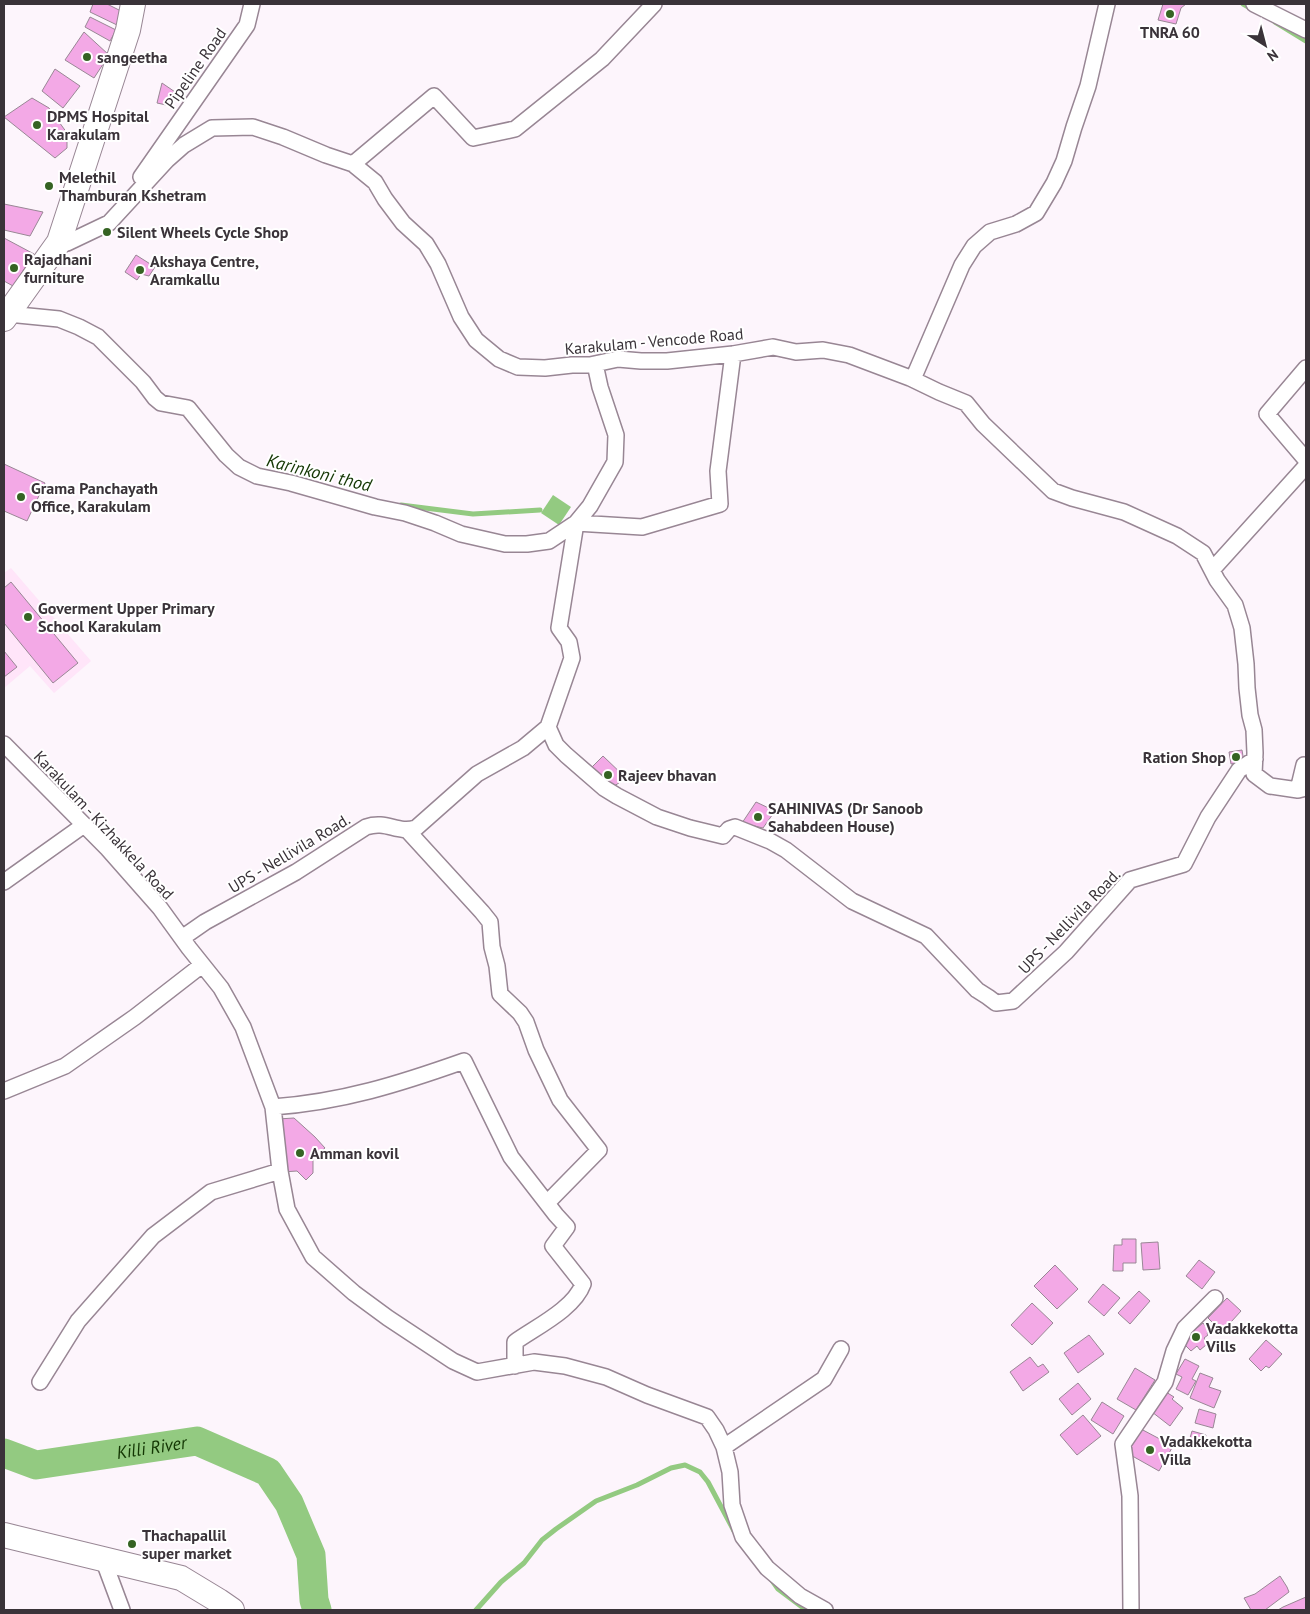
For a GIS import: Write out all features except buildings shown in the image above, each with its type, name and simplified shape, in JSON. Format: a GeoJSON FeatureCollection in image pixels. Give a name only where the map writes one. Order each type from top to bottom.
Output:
{"type":"FeatureCollection","features":[{"type":"Feature","properties":{"kind":"main road"},"geometry":{"type":"LineString","coordinates":[[9,312],[59,242],[128,30],[133,4]]}},
{"type":"Feature","properties":{"kind":"main road"},"geometry":{"type":"LineString","coordinates":[[4,1534],[180,1578],[219,1600],[232,1610]]}},
{"type":"Feature","properties":{"kind":"street","name":"Pipeline Road"},"geometry":{"type":"LineString","coordinates":[[108,223],[246,25],[252,4]]}},
{"type":"Feature","properties":{"kind":"street"},"geometry":{"type":"LineString","coordinates":[[353,164],[434,96],[473,138],[516,129],[602,58],[654,4]]}},
{"type":"Feature","properties":{"kind":"street"},"geometry":{"type":"LineString","coordinates":[[913,379],[962,265],[974,246],[990,232],[1016,224],[1036,213],[1054,183],[1064,161],[1088,86],[1107,4]]}},
{"type":"Feature","properties":{"kind":"street"},"geometry":{"type":"LineString","coordinates":[[1254,4],[1306,30]]}},
{"type":"Feature","properties":{"kind":"street","name":"Karakulam - Vencode Road"},"geometry":{"type":"LineString","coordinates":[[59,242],[67,243],[108,223],[167,160],[184,145],[212,128],[253,127],[353,164],[375,182],[403,223],[426,244],[438,264],[461,317],[476,340],[499,359],[518,367],[545,368],[595,364],[618,359],[641,362],[666,361],[733,354],[773,347],[796,352],[823,350],[849,355],[913,379],[966,403],[983,424],[1053,491],[1124,512],[1177,536],[1203,553],[1217,580],[1235,605],[1242,628],[1247,688],[1254,730],[1254,774],[1270,786],[1302,789]]}},
{"type":"Feature","properties":{"kind":"street"},"geometry":{"type":"LineString","coordinates":[[9,312],[59,319],[98,337],[143,382],[155,398],[162,403],[188,408],[226,455],[239,467],[258,476],[292,483],[405,513],[461,534],[506,544],[549,541],[576,523],[590,506],[616,462],[616,435],[600,387],[595,364]]}},
{"type":"Feature","properties":{"kind":"street"},"geometry":{"type":"LineString","coordinates":[[576,523],[642,527],[720,504],[718,472],[733,354]]}},
{"type":"Feature","properties":{"kind":"street"},"geometry":{"type":"LineString","coordinates":[[1306,368],[1267,414],[1306,460]]}},
{"type":"Feature","properties":{"kind":"street"},"geometry":{"type":"LineString","coordinates":[[1212,570],[1306,466]]}},
{"type":"Feature","properties":{"kind":"street"},"geometry":{"type":"LineString","coordinates":[[547,1203],[599,1150],[560,1100],[536,1050],[526,1022],[500,994],[490,922],[407,830],[416,828],[426,820],[440,805],[477,774],[523,748],[548,727],[572,658],[569,642],[559,628],[576,523]]}},
{"type":"Feature","properties":{"kind":"street","name":"UPS - Nellivila Road."},"geometry":{"type":"LineString","coordinates":[[548,727],[556,745],[604,788],[657,817],[690,828],[723,836],[729,829],[735,827],[770,841],[786,850],[852,900],[926,936],[977,990],[996,1003],[1013,1001],[1036,981],[1066,952],[1130,880],[1184,864],[1208,817],[1239,770],[1255,759]]}},
{"type":"Feature","properties":{"kind":"street","name":"Karakulam - Kizhakkela Road"},"geometry":{"type":"LineString","coordinates":[[4,744],[84,825],[160,908],[221,988],[243,1027],[273,1107],[280,1171],[287,1209],[313,1257],[354,1293],[388,1318],[454,1361],[477,1372],[515,1366]]}},
{"type":"Feature","properties":{"kind":"street"},"geometry":{"type":"LineString","coordinates":[[1302,789],[1304,766]]}},
{"type":"Feature","properties":{"kind":"street","name":"UPS - Nellivila Road."},"geometry":{"type":"LineString","coordinates":[[182,938],[205,922],[296,872],[366,827],[377,823],[407,830]]}},
{"type":"Feature","properties":{"kind":"street"},"geometry":{"type":"LineString","coordinates":[[4,882],[84,825]]}},
{"type":"Feature","properties":{"kind":"street"},"geometry":{"type":"LineString","coordinates":[[4,1091],[65,1066],[135,1017],[202,965]]}},
{"type":"Feature","properties":{"kind":"street"},"geometry":{"type":"LineString","coordinates":[[273,1107],[307,1104],[353,1096],[402,1083],[464,1061],[511,1157],[567,1226],[553,1246],[583,1284],[580,1292],[564,1309],[515,1342],[515,1366],[534,1362],[565,1366],[606,1377],[707,1417],[724,1447],[730,1472],[732,1505],[743,1537],[767,1568],[800,1596],[825,1610]]}},
{"type":"Feature","properties":{"kind":"street"},"geometry":{"type":"LineString","coordinates":[[40,1382],[78,1321],[153,1236],[211,1192],[280,1171]]}},
{"type":"Feature","properties":{"kind":"street"},"geometry":{"type":"LineString","coordinates":[[1131,1610],[1130,1496],[1124,1444],[1165,1382],[1174,1351],[1185,1328],[1215,1298]]}},
{"type":"Feature","properties":{"kind":"street"},"geometry":{"type":"LineString","coordinates":[[724,1447],[824,1380],[841,1350]]}},
{"type":"Feature","properties":{"kind":"street"},"geometry":{"type":"LineString","coordinates":[[103,1559],[122,1610]]}},
{"type":"Feature","properties":{"kind":"shaded area"},"geometry":{"type":"Polygon","coordinates":[[[553,495],[571,507],[559,525],[541,513],[553,495]]]}},
{"type":"Feature","properties":{"kind":"shaded area","name":"Goverment Upper Primary School Karakulam"},"geometry":{"type":"Polygon","coordinates":[[[11,568],[91,661],[54,693],[30,666],[4,688],[4,573],[11,568]]]}},
{"type":"Feature","properties":{"kind":"waterway"},"geometry":{"type":"LineString","coordinates":[[1243,4],[1252,9]]}},
{"type":"Feature","properties":{"kind":"waterway"},"geometry":{"type":"LineString","coordinates":[[1275,22],[1306,41]]}},
{"type":"Feature","properties":{"kind":"waterway","name":"Karinkoni thod"},"geometry":{"type":"LineString","coordinates":[[401,505],[473,514],[540,510]]}},
{"type":"Feature","properties":{"kind":"waterway","name":"Killi River"},"geometry":{"type":"LineString","coordinates":[[4,1453],[36,1465],[197,1441],[268,1472],[289,1503],[311,1555],[314,1600],[317,1610]]}},
{"type":"Feature","properties":{"kind":"waterway"},"geometry":{"type":"LineString","coordinates":[[476,1610],[501,1582],[524,1563],[542,1540],[556,1529],[596,1501],[637,1485],[671,1468],[685,1465],[700,1472],[708,1482],[734,1531]]}},
{"type":"Feature","properties":{"kind":"waterway"},"geometry":{"type":"LineString","coordinates":[[771,1579],[778,1589],[806,1610]]}},
{"type":"Feature","properties":{"kind":"place","name":"TNRA 60"},"geometry":{"type":"Point","coordinates":[1170,14]}},
{"type":"Feature","properties":{"kind":"place","name":"sangeetha"},"geometry":{"type":"Point","coordinates":[87,57]}},
{"type":"Feature","properties":{"kind":"place","name":"DPMS Hospital Karakulam"},"geometry":{"type":"Point","coordinates":[37,125]}},
{"type":"Feature","properties":{"kind":"place","name":"Melethil Thamburan Kshetram"},"geometry":{"type":"Point","coordinates":[49,186]}},
{"type":"Feature","properties":{"kind":"place","name":"Silent Wheels Cycle Shop"},"geometry":{"type":"Point","coordinates":[107,232]}},
{"type":"Feature","properties":{"kind":"place","name":"Rajadhani furniture"},"geometry":{"type":"Point","coordinates":[14,268]}},
{"type":"Feature","properties":{"kind":"place","name":"Akshaya Centre, Aramkallu"},"geometry":{"type":"Point","coordinates":[140,270]}},
{"type":"Feature","properties":{"kind":"place","name":"Grama Panchayath Office, Karakulam"},"geometry":{"type":"Point","coordinates":[21,497]}},
{"type":"Feature","properties":{"kind":"place","name":"Goverment Upper Primary School Karakulam"},"geometry":{"type":"Point","coordinates":[28,617]}},
{"type":"Feature","properties":{"kind":"place","name":"Ration Shop"},"geometry":{"type":"Point","coordinates":[1236,757]}},
{"type":"Feature","properties":{"kind":"place","name":"Rajeev bhavan"},"geometry":{"type":"Point","coordinates":[608,775]}},
{"type":"Feature","properties":{"kind":"place","name":"SAHINIVAS (Dr Sanoob Sahabdeen House)"},"geometry":{"type":"Point","coordinates":[758,817]}},
{"type":"Feature","properties":{"kind":"place","name":"Amman kovil"},"geometry":{"type":"Point","coordinates":[300,1153]}},
{"type":"Feature","properties":{"kind":"place","name":"Vadakkekotta Vills"},"geometry":{"type":"Point","coordinates":[1196,1337]}},
{"type":"Feature","properties":{"kind":"place","name":"Vadakkekotta Villa"},"geometry":{"type":"Point","coordinates":[1150,1450]}},
{"type":"Feature","properties":{"kind":"place","name":"Thachapallil super market"},"geometry":{"type":"Point","coordinates":[132,1544]}}]}
